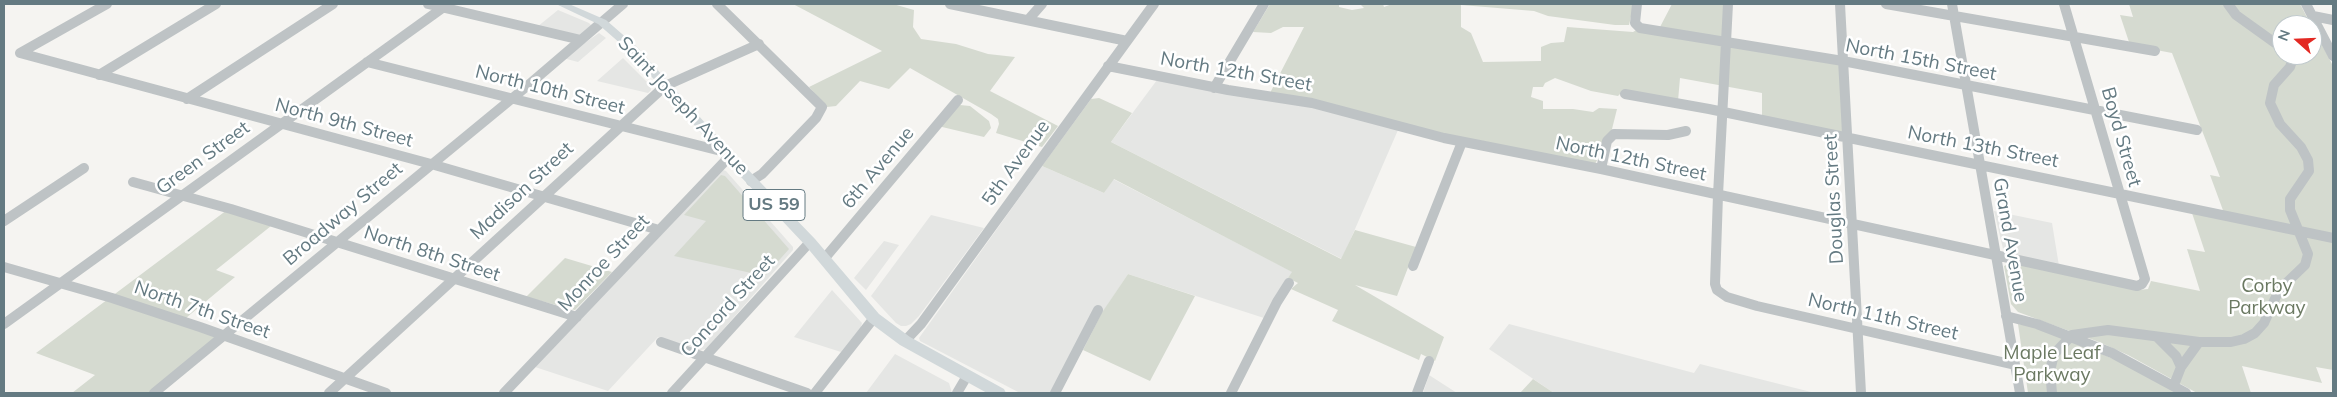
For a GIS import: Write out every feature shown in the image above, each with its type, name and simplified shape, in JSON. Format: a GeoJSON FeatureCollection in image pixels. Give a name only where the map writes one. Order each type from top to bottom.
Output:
{"type":"FeatureCollection","features":[{"type":"Feature","properties":{"kind":"main road","name":"Saint Joseph Avenue"},"geometry":{"type":"LineString","coordinates":[[561,4],[602,22],[633,49],[727,155],[810,242],[874,318],[905,341],[999,393]]}},
{"type":"Feature","properties":{"kind":"street","name":"North 9th Street"},"geometry":{"type":"LineString","coordinates":[[107,4],[20,53],[279,125],[430,164],[659,230]]}},
{"type":"Feature","properties":{"kind":"street"},"geometry":{"type":"LineString","coordinates":[[99,75],[216,4]]}},
{"type":"Feature","properties":{"kind":"street"},"geometry":{"type":"LineString","coordinates":[[187,100],[333,4]]}},
{"type":"Feature","properties":{"kind":"street"},"geometry":{"type":"LineString","coordinates":[[428,4],[446,6],[581,40]]}},
{"type":"Feature","properties":{"kind":"street","name":"Broadway Street"},"geometry":{"type":"LineString","coordinates":[[154,393],[623,4]]}},
{"type":"Feature","properties":{"kind":"street"},"geometry":{"type":"LineString","coordinates":[[717,4],[821,105],[821,111],[816,118],[762,174],[751,181]]}},
{"type":"Feature","properties":{"kind":"street"},"geometry":{"type":"LineString","coordinates":[[950,4],[1126,41]]}},
{"type":"Feature","properties":{"kind":"street"},"geometry":{"type":"LineString","coordinates":[[969,4],[977,10]]}},
{"type":"Feature","properties":{"kind":"street"},"geometry":{"type":"LineString","coordinates":[[1028,20],[1042,4]]}},
{"type":"Feature","properties":{"kind":"street","name":"5th Avenue"},"geometry":{"type":"LineString","coordinates":[[905,341],[921,324],[1154,4]]}},
{"type":"Feature","properties":{"kind":"street"},"geometry":{"type":"LineString","coordinates":[[1214,88],[1264,4]]}},
{"type":"Feature","properties":{"kind":"street","name":"North 15th Street"},"geometry":{"type":"LineString","coordinates":[[1637,4],[1635,16],[1638,27],[1843,61],[2197,130]]}},
{"type":"Feature","properties":{"kind":"street","name":"North 11th Street"},"geometry":{"type":"LineString","coordinates":[[1728,4],[1715,284],[1722,294],[1744,302],[2015,365]]}},
{"type":"Feature","properties":{"kind":"street","name":"Douglas Street"},"geometry":{"type":"LineString","coordinates":[[1840,4],[1861,393]]}},
{"type":"Feature","properties":{"kind":"street"},"geometry":{"type":"LineString","coordinates":[[1886,4],[2155,51]]}},
{"type":"Feature","properties":{"kind":"street","name":"Grand Avenue"},"geometry":{"type":"LineString","coordinates":[[1952,4],[1978,164],[2020,393]]}},
{"type":"Feature","properties":{"kind":"street","name":"Boyd Street"},"geometry":{"type":"LineString","coordinates":[[2064,4],[2096,109],[2144,280]]}},
{"type":"Feature","properties":{"kind":"street"},"geometry":{"type":"LineString","coordinates":[[2228,4],[2236,15],[2272,41]]}},
{"type":"Feature","properties":{"kind":"street"},"geometry":{"type":"LineString","coordinates":[[2306,4],[2312,15]]}},
{"type":"Feature","properties":{"kind":"street","name":"Green Street"},"geometry":{"type":"LineString","coordinates":[[4,324],[446,6]]}},
{"type":"Feature","properties":{"kind":"street"},"geometry":{"type":"LineString","coordinates":[[2322,34],[2333,56]]}},
{"type":"Feature","properties":{"kind":"street","name":"Madison Street"},"geometry":{"type":"LineString","coordinates":[[329,393],[541,197],[665,86],[758,44]]}},
{"type":"Feature","properties":{"kind":"street","name":"North 10th Street"},"geometry":{"type":"LineString","coordinates":[[367,62],[727,155]]}},
{"type":"Feature","properties":{"kind":"street"},"geometry":{"type":"LineString","coordinates":[[2052,393],[2050,371],[2054,354],[2072,336],[2108,330],[2199,342],[2231,342],[2244,339],[2255,333],[2272,310],[2279,290],[2305,265],[2308,254],[2290,210],[2290,199],[2309,171],[2308,160],[2301,147],[2280,124],[2270,103],[2274,85],[2290,65]]}},
{"type":"Feature","properties":{"kind":"street","name":"North 12th Street"},"geometry":{"type":"LineString","coordinates":[[1108,66],[1214,88],[1312,103],[1462,142],[1601,169],[2130,286],[2142,284],[2144,280]]}},
{"type":"Feature","properties":{"kind":"street","name":"North 13th Street"},"geometry":{"type":"LineString","coordinates":[[1625,94],[1978,164],[2333,238]]}},
{"type":"Feature","properties":{"kind":"street","name":"6th Avenue"},"geometry":{"type":"LineString","coordinates":[[824,259],[958,100]]}},
{"type":"Feature","properties":{"kind":"street"},"geometry":{"type":"LineString","coordinates":[[1601,169],[1607,141],[1614,134],[1668,135],[1686,131]]}},
{"type":"Feature","properties":{"kind":"street"},"geometry":{"type":"LineString","coordinates":[[1413,266],[1462,142]]}},
{"type":"Feature","properties":{"kind":"street","name":"Monroe Street"},"geometry":{"type":"LineString","coordinates":[[504,393],[659,230],[727,155]]}},
{"type":"Feature","properties":{"kind":"street"},"geometry":{"type":"LineString","coordinates":[[4,222],[84,168]]}},
{"type":"Feature","properties":{"kind":"street","name":"North 8th Street"},"geometry":{"type":"LineString","coordinates":[[133,182],[337,242],[577,317]]}},
{"type":"Feature","properties":{"kind":"street","name":"Concord Street"},"geometry":{"type":"LineString","coordinates":[[672,393],[810,242]]}},
{"type":"Feature","properties":{"kind":"street","name":"North 7th Street"},"geometry":{"type":"LineString","coordinates":[[4,267],[112,298],[386,393]]}},
{"type":"Feature","properties":{"kind":"street"},"geometry":{"type":"LineString","coordinates":[[1231,393],[1276,302],[1289,283]]}},
{"type":"Feature","properties":{"kind":"street"},"geometry":{"type":"LineString","coordinates":[[1055,393],[1098,310]]}},
{"type":"Feature","properties":{"kind":"street"},"geometry":{"type":"LineString","coordinates":[[2006,316],[2037,324],[2112,353],[2186,393]]}},
{"type":"Feature","properties":{"kind":"street"},"geometry":{"type":"LineString","coordinates":[[815,393],[874,318]]}},
{"type":"Feature","properties":{"kind":"street"},"geometry":{"type":"LineString","coordinates":[[2157,337],[2176,356],[2181,367]]}},
{"type":"Feature","properties":{"kind":"street"},"geometry":{"type":"LineString","coordinates":[[661,342],[807,393]]}},
{"type":"Feature","properties":{"kind":"street"},"geometry":{"type":"LineString","coordinates":[[2174,385],[2181,367],[2199,342]]}},
{"type":"Feature","properties":{"kind":"street"},"geometry":{"type":"LineString","coordinates":[[1417,393],[1429,361]]}},
{"type":"Feature","properties":{"kind":"street"},"geometry":{"type":"LineString","coordinates":[[957,393],[968,376]]}},
{"type":"Feature","properties":{"kind":"shaded area"},"geometry":{"type":"Polygon","coordinates":[[[558,10],[591,25],[580,36],[537,27],[558,10]]]}},
{"type":"Feature","properties":{"kind":"shaded area"},"geometry":{"type":"Polygon","coordinates":[[[599,33],[606,38],[578,62],[563,58],[599,33]]]}},
{"type":"Feature","properties":{"kind":"shaded area"},"geometry":{"type":"Polygon","coordinates":[[[623,58],[650,85],[651,90],[648,93],[597,81],[623,58]]]}},
{"type":"Feature","properties":{"kind":"shaded area"},"geometry":{"type":"Polygon","coordinates":[[[1157,80],[1297,102],[1398,130],[1342,259],[1111,142],[1157,80]]]}},
{"type":"Feature","properties":{"kind":"shaded area"},"geometry":{"type":"Polygon","coordinates":[[[1042,166],[1104,193],[1113,179],[1293,272],[1277,293],[1264,318],[1128,274],[1050,393],[1020,393],[920,341],[919,338],[1042,166]]]}},
{"type":"Feature","properties":{"kind":"shaded area"},"geometry":{"type":"Polygon","coordinates":[[[723,170],[726,171],[793,247],[793,250],[706,349],[696,351],[658,337],[608,391],[535,367],[723,170]]]}},
{"type":"Feature","properties":{"kind":"shaded area"},"geometry":{"type":"Polygon","coordinates":[[[1994,211],[2052,223],[2059,266],[2004,253],[1994,211]]]}},
{"type":"Feature","properties":{"kind":"shaded area"},"geometry":{"type":"Polygon","coordinates":[[[931,215],[984,228],[919,316],[911,324],[901,326],[871,296],[931,215]]]}},
{"type":"Feature","properties":{"kind":"shaded area"},"geometry":{"type":"Polygon","coordinates":[[[884,241],[899,245],[866,290],[854,278],[884,241]]]}},
{"type":"Feature","properties":{"kind":"shaded area"},"geometry":{"type":"Polygon","coordinates":[[[832,290],[862,323],[861,327],[841,352],[794,337],[832,290]]]}},
{"type":"Feature","properties":{"kind":"shaded area"},"geometry":{"type":"Polygon","coordinates":[[[1509,324],[1694,373],[1700,364],[1815,393],[1554,393],[1489,349],[1509,324]]]}},
{"type":"Feature","properties":{"kind":"shaded area"},"geometry":{"type":"Polygon","coordinates":[[[895,354],[949,383],[952,393],[866,393],[895,354]]]}},
{"type":"Feature","properties":{"kind":"shaded area"},"geometry":{"type":"Polygon","coordinates":[[[1429,375],[1457,393],[1423,393],[1429,375]]]}},
{"type":"Feature","properties":{"kind":"green space"},"geometry":{"type":"Polygon","coordinates":[[[793,4],[893,4],[914,10],[913,27],[921,39],[956,44],[988,54],[1015,57],[990,91],[1058,126],[1042,147],[996,133],[999,124],[998,119],[910,68],[889,89],[860,81],[836,106],[827,107],[809,87],[882,51],[793,4]]]}},
{"type":"Feature","properties":{"kind":"green space"},"geometry":{"type":"Polygon","coordinates":[[[1270,4],[1339,4],[1339,7],[1352,10],[1364,8],[1360,4],[1383,4],[1384,7],[1392,4],[1634,4],[1629,25],[1615,25],[1548,16],[1534,11],[1461,5],[1461,27],[1471,33],[1483,62],[1541,61],[1541,47],[1551,43],[1564,42],[1567,27],[1633,32],[1638,29],[1660,27],[1672,4],[1724,4],[1722,42],[1841,65],[1845,134],[1762,119],[1762,93],[1680,78],[1678,101],[1622,92],[1618,96],[1591,91],[1555,78],[1545,83],[1543,87],[1533,87],[1531,97],[1543,101],[1543,109],[1573,109],[1593,112],[1599,108],[1617,109],[1611,133],[1595,164],[1442,135],[1270,93],[1304,27],[1283,27],[1271,33],[1253,32],[1270,4]]]}},
{"type":"Feature","properties":{"kind":"green space","name":"Corby Parkway"},"geometry":{"type":"Polygon","coordinates":[[[2129,4],[2300,4],[2306,15],[2272,15],[2272,65],[2322,65],[2322,45],[2333,66],[2333,370],[2316,367],[2322,383],[2242,366],[2251,393],[2197,393],[2128,355],[2099,342],[2018,312],[2011,304],[2004,266],[2011,263],[2139,290],[2148,289],[2151,281],[2200,291],[2187,249],[2205,252],[2192,213],[2224,213],[2210,175],[2220,177],[2172,53],[2130,45],[2120,15],[2133,17],[2129,4]]]}},
{"type":"Feature","properties":{"kind":"green space"},"geometry":{"type":"Polygon","coordinates":[[[1099,98],[1132,113],[1111,142],[1341,259],[1355,230],[1416,247],[1397,296],[1355,285],[1444,337],[1435,361],[1421,354],[1419,360],[1332,321],[1338,310],[1291,289],[1298,283],[1288,278],[1292,272],[1114,179],[1104,193],[1042,166],[1091,99],[1099,98]]]}},
{"type":"Feature","properties":{"kind":"green space"},"geometry":{"type":"Polygon","coordinates":[[[960,105],[970,106],[989,121],[991,128],[984,137],[938,126],[960,105]]]}},
{"type":"Feature","properties":{"kind":"green space"},"geometry":{"type":"Polygon","coordinates":[[[721,175],[725,176],[789,249],[765,276],[674,256],[706,221],[684,215],[721,175]]]}},
{"type":"Feature","properties":{"kind":"green space"},"geometry":{"type":"Polygon","coordinates":[[[231,207],[271,226],[216,270],[235,277],[186,318],[232,334],[161,393],[72,393],[95,375],[36,353],[231,207]]]}},
{"type":"Feature","properties":{"kind":"green space"},"geometry":{"type":"Polygon","coordinates":[[[565,258],[612,272],[575,310],[526,297],[565,258]]]}},
{"type":"Feature","properties":{"kind":"green space"},"geometry":{"type":"Polygon","coordinates":[[[1128,274],[1195,296],[1150,381],[1083,350],[1101,314],[1128,274]]]}},
{"type":"Feature","properties":{"kind":"green space","name":"Maple Leaf Parkway"},"geometry":{"type":"Polygon","coordinates":[[[2018,324],[2051,332],[2125,364],[2179,393],[2028,393],[2018,324]]]}},
{"type":"Feature","properties":{"kind":"green space"},"geometry":{"type":"Polygon","coordinates":[[[1533,379],[1554,393],[1520,393],[1533,379]]]}}]}
